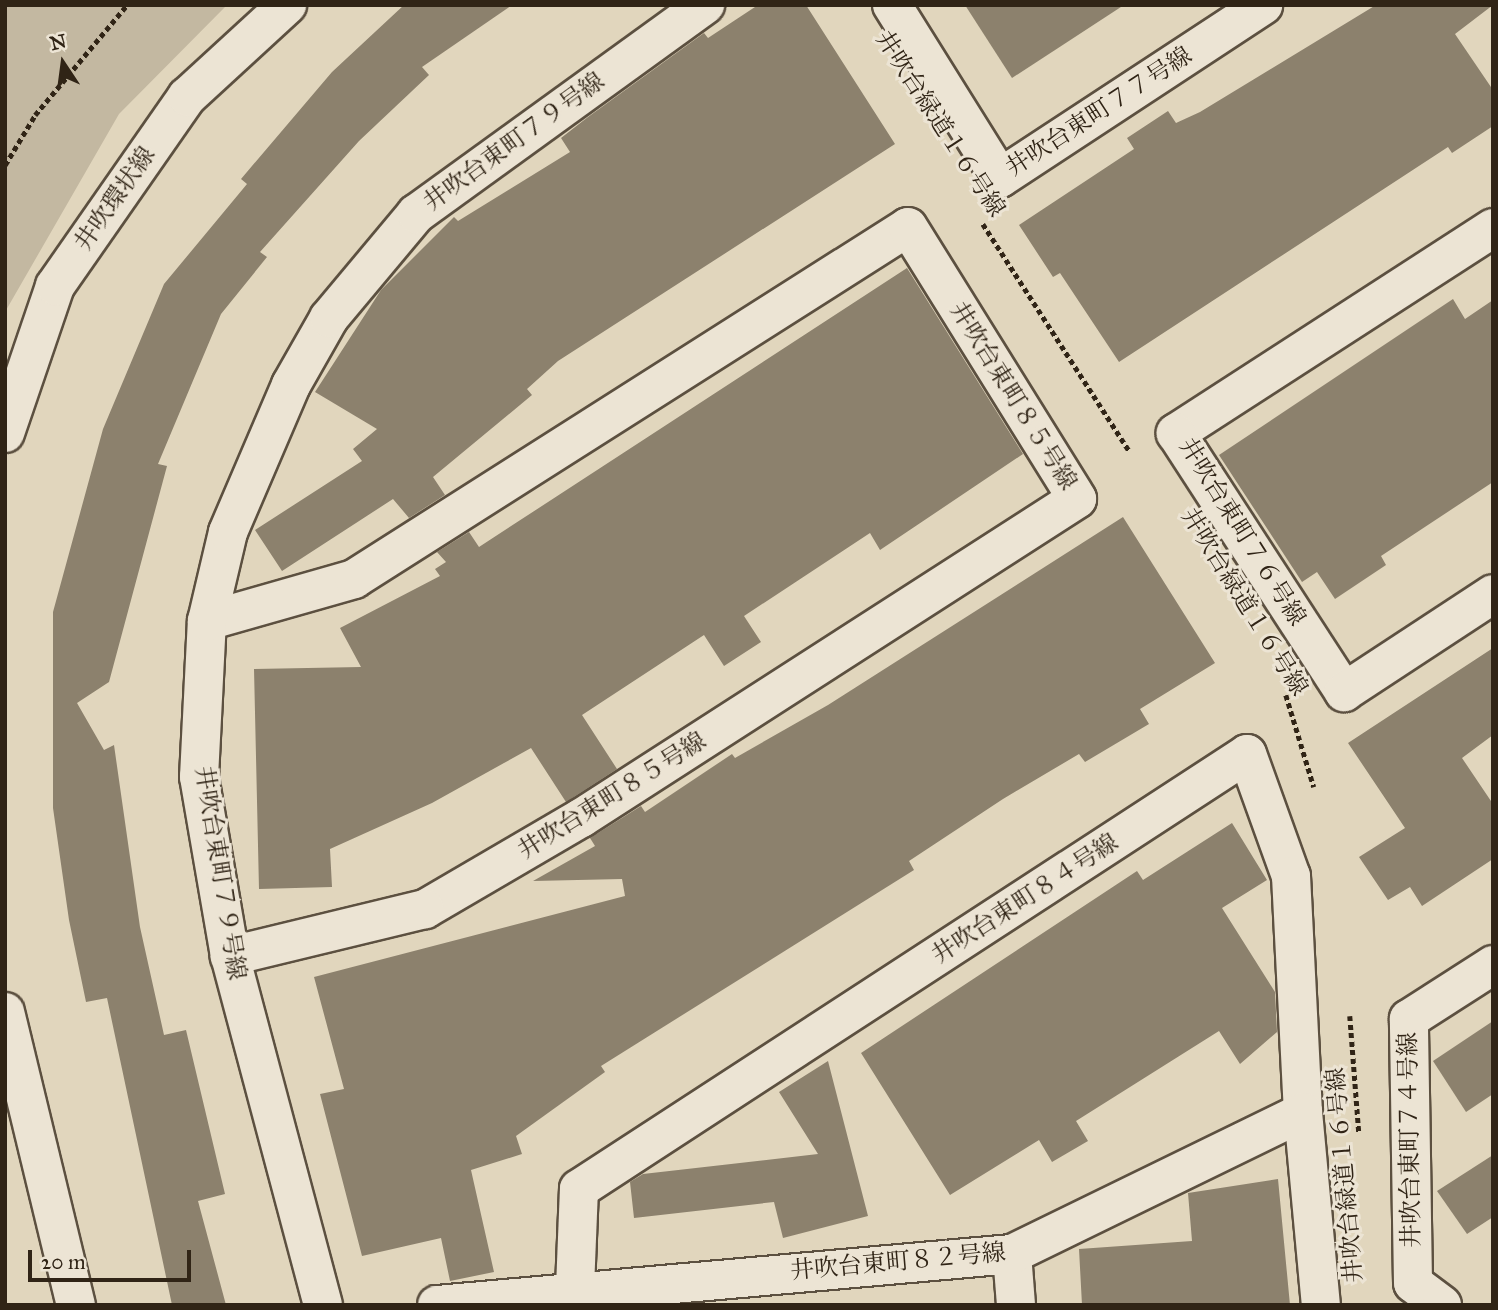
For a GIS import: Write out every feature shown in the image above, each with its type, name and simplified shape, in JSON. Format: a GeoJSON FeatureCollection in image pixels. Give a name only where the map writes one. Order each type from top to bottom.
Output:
{"type":"FeatureCollection","features":[{"type":"Feature","properties":{"kind":"street","name":"井吹環状線"},"geometry":{"type":"LineString","coordinates":[[5,433],[55,286],[187,97],[287,5]]}},
{"type":"Feature","properties":{"kind":"street","name":"井吹台東町７９号線"},"geometry":{"type":"LineString","coordinates":[[323,1305],[230,956],[199,777],[207,621],[228,532],[291,385],[328,318],[416,214],[705,5]]}},
{"type":"Feature","properties":{"kind":"street","name":"井吹台東町７７号線"},"geometry":{"type":"LineString","coordinates":[[892,5],[1000,178],[1264,5]]}},
{"type":"Feature","properties":{"kind":"street","name":"井吹台東町８５号線"},"geometry":{"type":"LineString","coordinates":[[207,621],[354,579],[908,227],[1077,499],[580,818],[425,909],[230,956]]}},
{"type":"Feature","properties":{"kind":"street","name":"井吹台東町７６号線"},"geometry":{"type":"LineString","coordinates":[[1493,228],[1176,433],[1344,691],[1493,594]]}},
{"type":"Feature","properties":{"kind":"street","name":"井吹台東町８４号線"},"geometry":{"type":"LineString","coordinates":[[575,1288],[579,1189],[1247,754],[1291,876],[1303,1112]]}},
{"type":"Feature","properties":{"kind":"street","name":"井吹台東町７４号線"},"geometry":{"type":"LineString","coordinates":[[1442,1305],[1413,1283],[1409,1019],[1493,965]]}},
{"type":"Feature","properties":{"kind":"street"},"geometry":{"type":"LineString","coordinates":[[5,1012],[76,1305]]}},
{"type":"Feature","properties":{"kind":"street"},"geometry":{"type":"LineString","coordinates":[[1303,1112],[1321,1305]]}},
{"type":"Feature","properties":{"kind":"street","name":"井吹台東町８２号線"},"geometry":{"type":"LineString","coordinates":[[437,1305],[575,1288],[1012,1254],[1303,1112]]}},
{"type":"Feature","properties":{"kind":"street"},"geometry":{"type":"LineString","coordinates":[[1012,1254],[1016,1305]]}},
{"type":"Feature","properties":{"kind":"path"},"geometry":{"type":"LineString","coordinates":[[5,165],[59,83],[127,5]]}},
{"type":"Feature","properties":{"kind":"path","name":"井吹台緑道１６号線"},"geometry":{"type":"LineString","coordinates":[[978,216],[1136,463]]}},
{"type":"Feature","properties":{"kind":"path","name":"井吹台緑道１６号線"},"geometry":{"type":"LineString","coordinates":[[1279,685],[1318,801]]}},
{"type":"Feature","properties":{"kind":"path","name":"井吹台緑道１６号線"},"geometry":{"type":"LineString","coordinates":[[1349,1002],[1360,1140]]}},
{"type":"Feature","properties":{"kind":"shaded area"},"geometry":{"type":"Polygon","coordinates":[[[5,5],[227,5],[119,114],[5,312],[5,5]]]}},
{"type":"Feature","properties":{"kind":"building"},"geometry":{"type":"Polygon","coordinates":[[[404,5],[512,5],[422,67],[429,75],[359,141],[260,252],[267,257],[221,314],[158,464],[167,466],[109,682],[77,703],[104,750],[114,745],[140,927],[164,1035],[186,1030],[225,1194],[198,1201],[226,1305],[172,1305],[107,998],[86,1002],[69,920],[53,808],[53,612],[103,429],[164,284],[247,184],[241,179],[332,72],[404,5]]]}},
{"type":"Feature","properties":{"kind":"building"},"geometry":{"type":"Polygon","coordinates":[[[758,5],[806,5],[895,144],[558,361],[527,389],[532,395],[433,477],[445,495],[409,518],[393,499],[282,571],[255,530],[362,461],[353,449],[377,429],[315,392],[381,290],[454,217],[458,221],[570,152],[561,138],[704,33],[708,38],[758,5]]]}},
{"type":"Feature","properties":{"kind":"building"},"geometry":{"type":"Polygon","coordinates":[[[965,5],[1124,5],[1012,78],[965,5]]]}},
{"type":"Feature","properties":{"kind":"building"},"geometry":{"type":"Polygon","coordinates":[[[1376,5],[1493,5],[1455,34],[1493,90],[1493,126],[1452,153],[1448,147],[1119,362],[1060,273],[1053,277],[1019,225],[1134,149],[1127,138],[1168,111],[1176,123],[1200,112],[1376,5]]]}},
{"type":"Feature","properties":{"kind":"building"},"geometry":{"type":"Polygon","coordinates":[[[907,268],[1023,454],[880,550],[870,533],[744,616],[761,642],[724,666],[704,635],[582,715],[617,769],[566,802],[531,748],[432,803],[330,849],[332,887],[259,889],[254,669],[361,667],[340,628],[440,576],[435,569],[446,562],[437,552],[469,532],[479,547],[907,268]]]}},
{"type":"Feature","properties":{"kind":"building"},"geometry":{"type":"Polygon","coordinates":[[[1453,299],[1465,319],[1493,300],[1493,482],[1381,556],[1386,565],[1335,599],[1317,572],[1302,582],[1219,455],[1453,299]]]}},
{"type":"Feature","properties":{"kind":"building"},"geometry":{"type":"Polygon","coordinates":[[[1123,517],[1215,663],[1140,709],[1149,724],[1085,762],[1079,754],[1003,799],[909,861],[914,870],[601,1066],[605,1072],[516,1136],[522,1154],[471,1170],[494,1272],[450,1281],[441,1238],[362,1256],[320,1094],[344,1089],[314,977],[625,896],[622,879],[533,881],[595,846],[590,838],[641,806],[645,812],[732,754],[735,758],[828,705],[1123,517]]]}},
{"type":"Feature","properties":{"kind":"building"},"geometry":{"type":"Polygon","coordinates":[[[1493,648],[1493,735],[1462,758],[1493,804],[1493,859],[1422,906],[1410,887],[1388,900],[1359,857],[1405,828],[1348,743],[1493,648]]]}},
{"type":"Feature","properties":{"kind":"building"},"geometry":{"type":"Polygon","coordinates":[[[1232,823],[1267,880],[1222,908],[1275,992],[1277,1032],[1240,1064],[1219,1031],[1076,1121],[1088,1141],[1052,1162],[1039,1140],[950,1195],[861,1053],[1137,871],[1143,880],[1232,823]]]}},
{"type":"Feature","properties":{"kind":"building"},"geometry":{"type":"Polygon","coordinates":[[[1493,1021],[1493,1094],[1466,1112],[1433,1061],[1493,1021]]]}},
{"type":"Feature","properties":{"kind":"building"},"geometry":{"type":"Polygon","coordinates":[[[828,1061],[868,1216],[783,1238],[774,1202],[634,1218],[630,1182],[643,1174],[818,1154],[779,1092],[828,1061]]]}},
{"type":"Feature","properties":{"kind":"building"},"geometry":{"type":"Polygon","coordinates":[[[1493,1155],[1493,1217],[1467,1234],[1437,1191],[1493,1155]]]}},
{"type":"Feature","properties":{"kind":"building"},"geometry":{"type":"Polygon","coordinates":[[[1278,1179],[1290,1305],[1082,1305],[1079,1249],[1192,1241],[1188,1193],[1278,1179]]]}}]}
